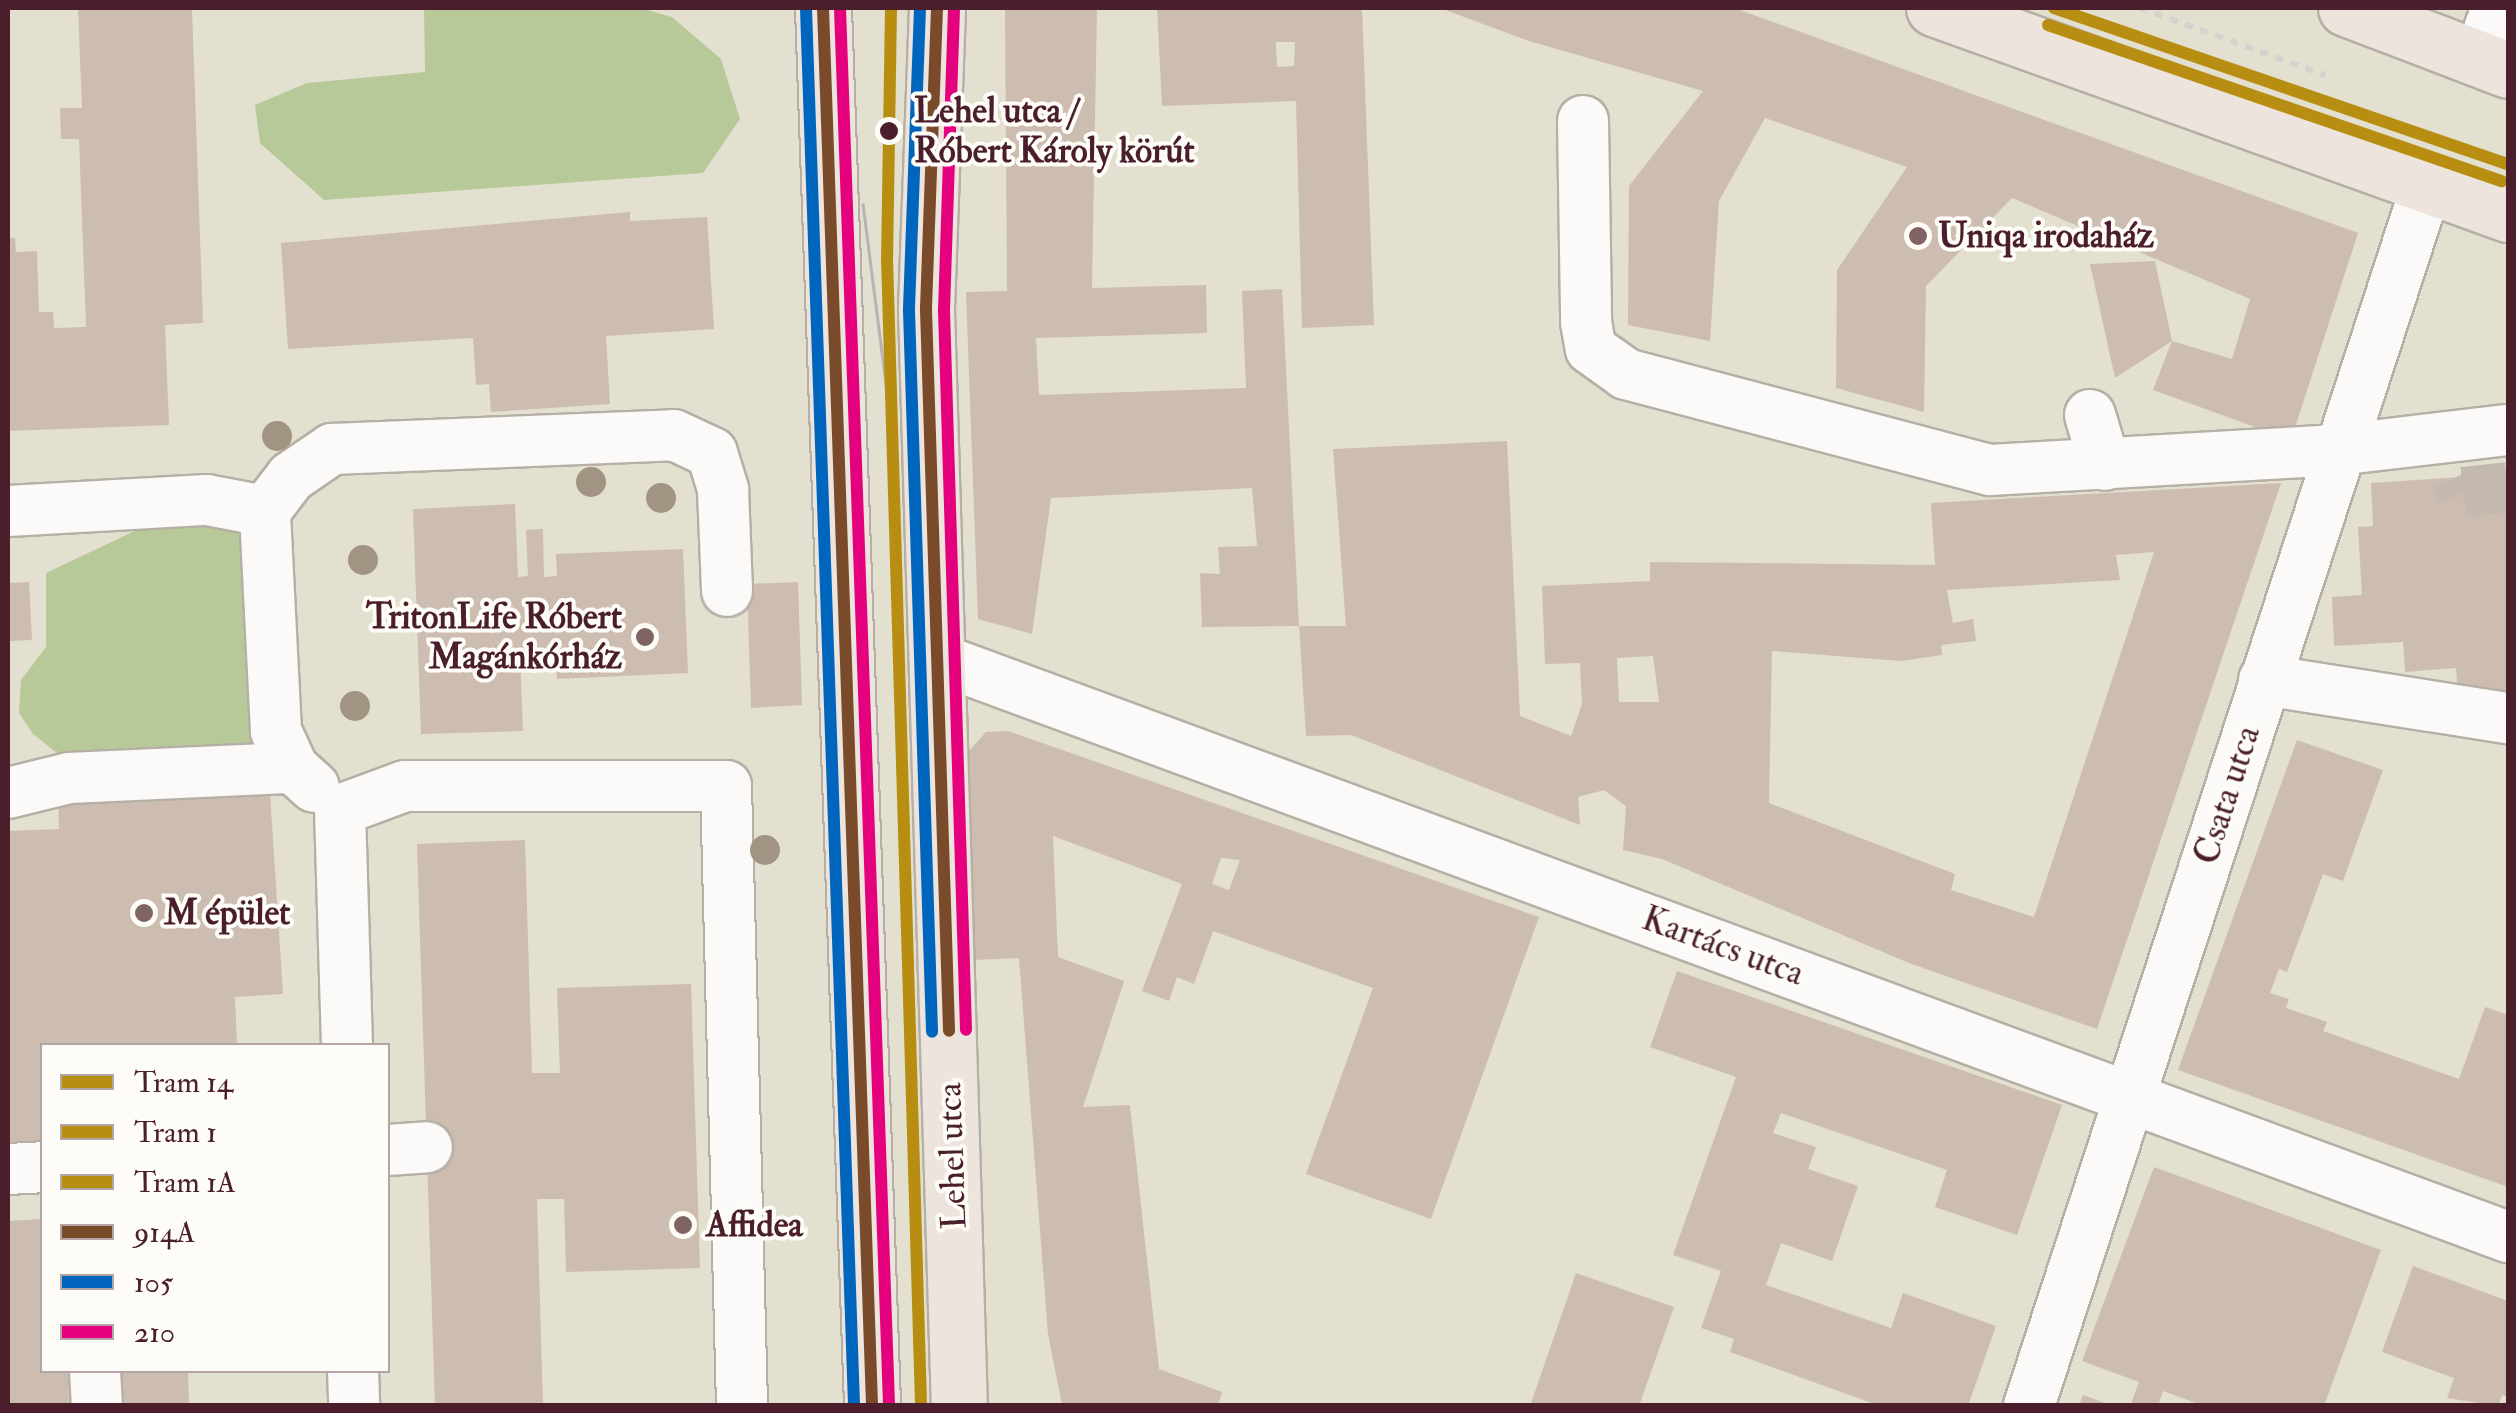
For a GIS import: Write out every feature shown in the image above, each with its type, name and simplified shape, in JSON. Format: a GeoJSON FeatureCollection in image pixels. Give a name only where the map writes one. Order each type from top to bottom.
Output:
{"type":"FeatureCollection","features":[{"type":"Feature","properties":{"kind":"main road"},"geometry":{"type":"LineString","coordinates":[[823,8],[872,1406]]}},
{"type":"Feature","properties":{"kind":"main road","name":"Lehel utca"},"geometry":{"type":"LineString","coordinates":[[937,8],[926,310],[959,1406]]}},
{"type":"Feature","properties":{"kind":"main road"},"geometry":{"type":"LineString","coordinates":[[1934,8],[2508,214]]}},
{"type":"Feature","properties":{"kind":"main road"},"geometry":{"type":"LineString","coordinates":[[2346,8],[2493,65]]}},
{"type":"Feature","properties":{"kind":"street"},"geometry":{"type":"LineString","coordinates":[[2493,65],[2497,8]]}},
{"type":"Feature","properties":{"kind":"street"},"geometry":{"type":"LineString","coordinates":[[1583,122],[1586,322],[1591,349],[1626,374],[1820,430],[1990,470],[2337,450],[2450,457],[2508,430]]}},
{"type":"Feature","properties":{"kind":"street","name":"Csata utca"},"geometry":{"type":"LineString","coordinates":[[2029,1406],[2132,1097],[2337,450],[2427,185]]}},
{"type":"Feature","properties":{"kind":"street"},"geometry":{"type":"LineString","coordinates":[[2090,415],[2105,464]]}},
{"type":"Feature","properties":{"kind":"street"},"geometry":{"type":"LineString","coordinates":[[346,1043],[340,810],[293,768],[276,731],[265,512],[290,477],[332,449],[674,434],[712,453],[722,490],[727,591]]}},
{"type":"Feature","properties":{"kind":"street"},"geometry":{"type":"LineString","coordinates":[[8,511],[207,500],[265,512]]}},
{"type":"Feature","properties":{"kind":"street","name":"Kartács utca"},"geometry":{"type":"LineString","coordinates":[[936,658],[2508,1236]]}},
{"type":"Feature","properties":{"kind":"street"},"geometry":{"type":"LineString","coordinates":[[2264,680],[2508,718]]}},
{"type":"Feature","properties":{"kind":"street"},"geometry":{"type":"LineString","coordinates":[[8,792],[69,778],[293,768]]}},
{"type":"Feature","properties":{"kind":"street"},"geometry":{"type":"LineString","coordinates":[[340,810],[405,786],[726,786],[742,1406]]}},
{"type":"Feature","properties":{"kind":"street"},"geometry":{"type":"LineString","coordinates":[[8,1168],[40,1167]]}},
{"type":"Feature","properties":{"kind":"street"},"geometry":{"type":"LineString","coordinates":[[95,1373],[97,1406]]}},
{"type":"Feature","properties":{"kind":"street"},"geometry":{"type":"LineString","coordinates":[[353,1373],[354,1406]]}},
{"type":"Feature","properties":{"kind":"path"},"geometry":{"type":"LineString","coordinates":[[2140,8],[2325,75]]}},
{"type":"Feature","properties":{"kind":"green space"},"geometry":{"type":"Polygon","coordinates":[[[424,8],[640,8],[672,17],[721,59],[740,119],[703,173],[324,200],[260,143],[255,105],[307,83],[425,72],[424,8]]]}},
{"type":"Feature","properties":{"kind":"green space"},"geometry":{"type":"Polygon","coordinates":[[[201,516],[244,530],[254,745],[66,760],[33,734],[19,713],[21,680],[46,647],[46,573],[143,527],[201,516]]]}},
{"type":"Feature","properties":{"kind":"building"},"geometry":{"type":"Polygon","coordinates":[[[78,8],[192,8],[203,323],[165,325],[169,425],[8,431],[8,238],[15,238],[16,252],[37,251],[39,312],[53,312],[54,328],[86,327],[79,139],[61,139],[60,108],[82,108],[78,8]]]}},
{"type":"Feature","properties":{"kind":"building"},"geometry":{"type":"Polygon","coordinates":[[[1005,8],[1097,8],[1092,288],[1206,285],[1207,333],[1036,338],[1039,395],[1246,388],[1242,291],[1282,289],[1299,626],[1202,627],[1200,573],[1220,574],[1218,547],[1257,546],[1252,488],[1051,498],[1032,634],[978,619],[966,292],[1007,291],[1005,8]]]}},
{"type":"Feature","properties":{"kind":"building"},"geometry":{"type":"Polygon","coordinates":[[[1157,8],[1362,8],[1374,325],[1302,328],[1296,101],[1162,106],[1157,8]],[[1276,42],[1277,67],[1294,66],[1295,42],[1276,42]]]}},
{"type":"Feature","properties":{"kind":"building"},"geometry":{"type":"Polygon","coordinates":[[[1440,8],[1734,8],[2358,233],[2291,440],[2153,390],[2172,341],[2232,359],[2250,299],[2012,198],[1926,286],[1924,412],[1836,388],[1837,270],[1907,167],[1765,118],[1719,201],[1710,341],[1628,325],[1629,186],[1703,91],[1529,41],[1440,8]]]}},
{"type":"Feature","properties":{"kind":"building"},"geometry":{"type":"Polygon","coordinates":[[[630,212],[630,221],[707,217],[714,329],[606,336],[610,404],[491,412],[489,384],[476,385],[473,338],[288,349],[281,243],[630,212]]]}},
{"type":"Feature","properties":{"kind":"building"},"geometry":{"type":"Polygon","coordinates":[[[2155,261],[2172,341],[2115,378],[2090,264],[2155,261]]]}},
{"type":"Feature","properties":{"kind":"building"},"geometry":{"type":"Polygon","coordinates":[[[1507,441],[1520,716],[1571,736],[1582,704],[1580,663],[1545,664],[1542,586],[1650,581],[1650,562],[1935,565],[1931,503],[2281,483],[2097,1029],[1909,963],[1662,859],[1623,850],[1626,806],[1604,790],[1578,797],[1580,825],[1351,735],[1306,736],[1299,626],[1346,626],[1333,449],[1507,441]],[[2154,552],[2116,555],[2120,580],[1947,590],[1953,623],[1973,619],[1976,641],[1941,645],[1942,655],[1901,661],[1772,651],[1769,803],[1955,874],[1951,890],[2034,917],[2154,552]],[[1653,656],[1617,658],[1619,702],[1659,702],[1653,656]]]}},
{"type":"Feature","properties":{"kind":"building"},"geometry":{"type":"Polygon","coordinates":[[[2508,474],[2508,690],[2458,694],[2456,668],[2405,672],[2403,642],[2334,646],[2332,597],[2362,595],[2358,527],[2373,526],[2371,483],[2508,474]]]}},
{"type":"Feature","properties":{"kind":"building"},"geometry":{"type":"Polygon","coordinates":[[[515,504],[518,577],[528,576],[526,530],[543,529],[544,577],[557,576],[556,554],[683,549],[688,673],[557,679],[556,650],[520,651],[523,731],[421,734],[413,509],[515,504]]]}},
{"type":"Feature","properties":{"kind":"building"},"geometry":{"type":"Polygon","coordinates":[[[29,582],[32,640],[8,641],[8,583],[29,582]]]}},
{"type":"Feature","properties":{"kind":"building"},"geometry":{"type":"Polygon","coordinates":[[[798,582],[802,705],[751,708],[747,584],[798,582]]]}},
{"type":"Feature","properties":{"kind":"building"},"geometry":{"type":"Polygon","coordinates":[[[1008,731],[1539,917],[1431,1219],[1306,1174],[1373,988],[1213,931],[1194,984],[1177,977],[1169,1001],[1142,991],[1182,884],[1053,836],[1058,957],[1124,981],[1083,1107],[1130,1105],[1159,1369],[1222,1392],[1218,1406],[1063,1406],[1048,1334],[1019,958],[975,960],[969,751],[986,732],[1008,731]],[[1221,858],[1212,884],[1229,890],[1240,860],[1221,858]]]}},
{"type":"Feature","properties":{"kind":"building"},"geometry":{"type":"Polygon","coordinates":[[[2297,740],[2383,770],[2343,881],[2323,874],[2287,972],[2279,969],[2270,993],[2289,999],[2286,1008],[2327,1022],[2323,1031],[2459,1079],[2485,1007],[2508,1015],[2508,1187],[2178,1070],[2297,740]]]}},
{"type":"Feature","properties":{"kind":"building","name":"M épület"},"geometry":{"type":"Polygon","coordinates":[[[58,792],[270,793],[283,994],[235,997],[237,1043],[40,1043],[40,1143],[8,1145],[8,831],[59,829],[58,792]]]}},
{"type":"Feature","properties":{"kind":"building"},"geometry":{"type":"Polygon","coordinates":[[[525,840],[532,1073],[560,1073],[557,988],[691,984],[700,1268],[566,1272],[564,1199],[537,1199],[543,1406],[435,1406],[417,844],[525,840]]]}},
{"type":"Feature","properties":{"kind":"building"},"geometry":{"type":"Polygon","coordinates":[[[1677,971],[2062,1105],[2017,1235],[1935,1207],[1947,1170],[1781,1113],[1773,1133],[1816,1147],[1808,1169],[1858,1186],[1832,1261],[1781,1243],[1766,1285],[1891,1328],[1903,1293],[1996,1326],[1968,1406],[1880,1406],[1730,1352],[1734,1339],[1701,1328],[1721,1271],[1673,1255],[1736,1077],[1650,1047],[1677,971]]]}},
{"type":"Feature","properties":{"kind":"building"},"geometry":{"type":"Polygon","coordinates":[[[2154,1167],[2381,1250],[2324,1406],[2204,1406],[2163,1391],[2158,1406],[2130,1406],[2139,1382],[2082,1361],[2154,1167]]]}},
{"type":"Feature","properties":{"kind":"building"},"geometry":{"type":"Polygon","coordinates":[[[40,1219],[40,1373],[68,1373],[69,1406],[8,1406],[8,1221],[40,1219]]]}},
{"type":"Feature","properties":{"kind":"building"},"geometry":{"type":"Polygon","coordinates":[[[2413,1266],[2508,1301],[2508,1397],[2502,1395],[2498,1406],[2447,1398],[2454,1378],[2382,1352],[2413,1266]]]}},
{"type":"Feature","properties":{"kind":"building"},"geometry":{"type":"Polygon","coordinates":[[[1576,1273],[1674,1307],[1639,1406],[1530,1406],[1576,1273]]]}},
{"type":"Feature","properties":{"kind":"building"},"geometry":{"type":"Polygon","coordinates":[[[118,1373],[188,1373],[189,1406],[119,1406],[118,1373]]]}},
{"type":"Feature","properties":{"kind":"building"},"geometry":{"type":"Polygon","coordinates":[[[2083,1395],[2110,1405],[2079,1406],[2083,1395]]]}},
{"type":"Feature","properties":{"kind":"tunnel"},"geometry":{"type":"LineString","coordinates":[[2456,477],[2463,492],[2508,487]]}},
{"type":"Feature","properties":{"kind":"tram line","name":"14"},"geometry":{"type":"LineString","coordinates":[[891,8],[887,258],[921,1406]]}},
{"type":"Feature","properties":{"kind":"tram line","name":"1"},"geometry":{"type":"LineString","coordinates":[[2054,8],[2508,164]]}},
{"type":"Feature","properties":{"kind":"tram line","name":"1A"},"geometry":{"type":"LineString","coordinates":[[2048,25],[2502,181]]}},
{"type":"Feature","properties":{"kind":"tram line"},"geometry":{"type":"LineString","coordinates":[[863,204],[890,415]]}},
{"type":"Feature","properties":{"kind":"transit line","name":"914A"},"geometry":{"type":"LineString","coordinates":[[823,8],[872,1406]]}},
{"type":"Feature","properties":{"kind":"transit line","name":"210"},"geometry":{"type":"LineString","coordinates":[[840,8],[889,1405]]}},
{"type":"Feature","properties":{"kind":"transit line","name":"105"},"geometry":{"type":"LineString","coordinates":[[920,8],[909,311],[932,1032]]}},
{"type":"Feature","properties":{"kind":"transit line","name":"914A"},"geometry":{"type":"LineString","coordinates":[[937,8],[926,310],[949,1031]]}},
{"type":"Feature","properties":{"kind":"transit line","name":"105"},"geometry":{"type":"LineString","coordinates":[[806,9],[854,1406]]}},
{"type":"Feature","properties":{"kind":"transit line","name":"210"},"geometry":{"type":"LineString","coordinates":[[954,9],[944,310],[966,1030]]}},
{"type":"Feature","properties":{"kind":"place","name":"Lehel utca / Róbert Károly körút"},"geometry":{"type":"Point","coordinates":[889,131]}},
{"type":"Feature","properties":{"kind":"place","name":"Uniqa irodaház"},"geometry":{"type":"Point","coordinates":[1918,236]}},
{"type":"Feature","properties":{"kind":"place","name":"TritonLife Róbert Magánkórház"},"geometry":{"type":"Point","coordinates":[645,637]}},
{"type":"Feature","properties":{"kind":"place","name":"M épület"},"geometry":{"type":"Point","coordinates":[144,913]}},
{"type":"Feature","properties":{"kind":"place","name":"Affidea"},"geometry":{"type":"Point","coordinates":[683,1225]}}]}
